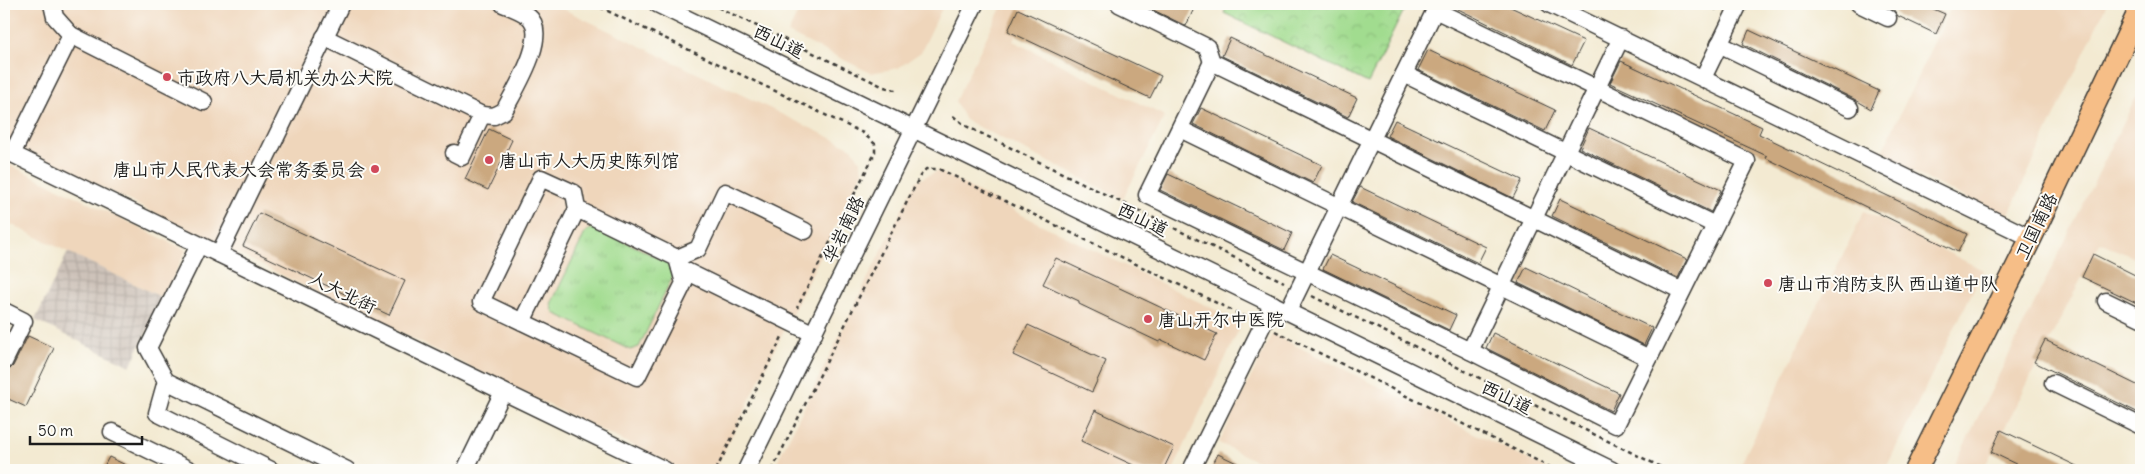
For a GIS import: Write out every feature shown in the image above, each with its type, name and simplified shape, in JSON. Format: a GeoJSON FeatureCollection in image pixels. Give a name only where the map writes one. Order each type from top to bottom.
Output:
{"type":"FeatureCollection","features":[{"type":"Feature","properties":{"kind":"main road","name":"卫国南路"},"geometry":{"type":"LineString","coordinates":[[1916,470],[2031,238],[2141,8]]}},
{"type":"Feature","properties":{"kind":"street"},"geometry":{"type":"LineString","coordinates":[[52,4],[55,17],[71,35],[204,102]]}},
{"type":"Feature","properties":{"kind":"street"},"geometry":{"type":"LineString","coordinates":[[219,254],[307,81],[324,38],[341,4]]}},
{"type":"Feature","properties":{"kind":"street"},"geometry":{"type":"LineString","coordinates":[[324,38],[482,115],[494,116],[504,111],[534,48],[537,36],[534,25],[528,16],[503,4]]}},
{"type":"Feature","properties":{"kind":"street","name":"西山道"},"geometry":{"type":"LineString","coordinates":[[657,4],[1612,470]]}},
{"type":"Feature","properties":{"kind":"street","name":"华岩南路"},"geometry":{"type":"LineString","coordinates":[[751,468],[974,4]]}},
{"type":"Feature","properties":{"kind":"street"},"geometry":{"type":"LineString","coordinates":[[1119,4],[1207,47],[1212,62],[1147,195],[1307,272],[1470,351],[1616,425],[1747,161],[1597,89],[1437,7],[1307,272],[1288,312]]}},
{"type":"Feature","properties":{"kind":"street"},"geometry":{"type":"LineString","coordinates":[[1549,4],[2031,238]]}},
{"type":"Feature","properties":{"kind":"street"},"geometry":{"type":"LineString","coordinates":[[1703,78],[1739,4]]}},
{"type":"Feature","properties":{"kind":"street"},"geometry":{"type":"LineString","coordinates":[[1859,4],[1888,18]]}},
{"type":"Feature","properties":{"kind":"street"},"geometry":{"type":"LineString","coordinates":[[8,152],[71,35]]}},
{"type":"Feature","properties":{"kind":"street"},"geometry":{"type":"LineString","coordinates":[[1470,351],[1621,38]]}},
{"type":"Feature","properties":{"kind":"street"},"geometry":{"type":"LineString","coordinates":[[1719,44],[1850,108]]}},
{"type":"Feature","properties":{"kind":"street"},"geometry":{"type":"LineString","coordinates":[[1212,62],[1682,291]]}},
{"type":"Feature","properties":{"kind":"street"},"geometry":{"type":"LineString","coordinates":[[1404,74],[1715,225]]}},
{"type":"Feature","properties":{"kind":"street"},"geometry":{"type":"LineString","coordinates":[[454,153],[462,157],[482,115]]}},
{"type":"Feature","properties":{"kind":"street"},"geometry":{"type":"LineString","coordinates":[[1180,129],[1649,358]]}},
{"type":"Feature","properties":{"kind":"street","name":"人大北街"},"geometry":{"type":"LineString","coordinates":[[8,152],[665,470]]}},
{"type":"Feature","properties":{"kind":"street"},"geometry":{"type":"LineString","coordinates":[[522,322],[577,209],[574,193],[541,178],[481,302],[522,322],[637,377],[684,282],[679,263]]}},
{"type":"Feature","properties":{"kind":"street"},"geometry":{"type":"LineString","coordinates":[[679,263],[698,249],[725,192],[805,231]]}},
{"type":"Feature","properties":{"kind":"street"},"geometry":{"type":"LineString","coordinates":[[577,209],[814,334]]}},
{"type":"Feature","properties":{"kind":"street"},"geometry":{"type":"LineString","coordinates":[[200,245],[148,348],[166,381],[347,470]]}},
{"type":"Feature","properties":{"kind":"street"},"geometry":{"type":"LineString","coordinates":[[2106,301],[2141,318]]}},
{"type":"Feature","properties":{"kind":"street"},"geometry":{"type":"LineString","coordinates":[[1191,470],[1273,304]]}},
{"type":"Feature","properties":{"kind":"street"},"geometry":{"type":"LineString","coordinates":[[4,311],[24,321],[4,362]]}},
{"type":"Feature","properties":{"kind":"street"},"geometry":{"type":"LineString","coordinates":[[166,381],[157,413],[271,470]]}},
{"type":"Feature","properties":{"kind":"street"},"geometry":{"type":"LineString","coordinates":[[2053,383],[2141,426]]}},
{"type":"Feature","properties":{"kind":"street"},"geometry":{"type":"LineString","coordinates":[[465,470],[503,392]]}},
{"type":"Feature","properties":{"kind":"street"},"geometry":{"type":"LineString","coordinates":[[112,432],[186,469]]}},
{"type":"Feature","properties":{"kind":"path"},"geometry":{"type":"LineString","coordinates":[[593,4],[863,133],[875,144]]}},
{"type":"Feature","properties":{"kind":"path"},"geometry":{"type":"LineString","coordinates":[[711,4],[884,87],[899,91]]}},
{"type":"Feature","properties":{"kind":"path"},"geometry":{"type":"LineString","coordinates":[[772,470],[920,176],[926,169],[939,169],[1556,470]]}},
{"type":"Feature","properties":{"kind":"shaded area"},"geometry":{"type":"Polygon","coordinates":[[[4,4],[553,4],[852,148],[861,163],[862,172],[715,470],[683,470],[4,140],[4,4]]]}},
{"type":"Feature","properties":{"kind":"shaded area"},"geometry":{"type":"Polygon","coordinates":[[[802,4],[865,4],[878,10],[881,4],[944,4],[921,52],[898,68],[871,73],[788,33],[802,4]]]}},
{"type":"Feature","properties":{"kind":"shaded area"},"geometry":{"type":"Polygon","coordinates":[[[1003,4],[1031,4],[1013,41],[1165,116],[1123,199],[965,120],[955,101],[1003,4]]]}},
{"type":"Feature","properties":{"kind":"shaded area"},"geometry":{"type":"Polygon","coordinates":[[[1952,4],[2107,4],[2007,218],[1880,156],[1952,4]]]}},
{"type":"Feature","properties":{"kind":"shaded area"},"geometry":{"type":"Polygon","coordinates":[[[2141,87],[2141,261],[2100,242],[1983,470],[1952,470],[2141,87]]]}},
{"type":"Feature","properties":{"kind":"shaded area"},"geometry":{"type":"Polygon","coordinates":[[[4,162],[186,250],[163,298],[4,221],[4,162]]]}},
{"type":"Feature","properties":{"kind":"shaded area"},"geometry":{"type":"Polygon","coordinates":[[[938,171],[1020,214],[1242,323],[1173,470],[773,470],[916,181],[938,171]]]}},
{"type":"Feature","properties":{"kind":"shaded area"},"geometry":{"type":"Polygon","coordinates":[[[1864,211],[1983,270],[1885,470],[1738,470],[1864,211]]]}},
{"type":"Feature","properties":{"kind":"shaded area"},"geometry":{"type":"Polygon","coordinates":[[[68,252],[163,298],[130,366],[35,320],[68,252]]]}},
{"type":"Feature","properties":{"kind":"shaded area"},"geometry":{"type":"Polygon","coordinates":[[[1272,334],[1549,470],[1275,470],[1219,443],[1272,334]]]}},
{"type":"Feature","properties":{"kind":"green space"},"geometry":{"type":"Polygon","coordinates":[[[1228,4],[1407,4],[1368,83],[1224,13],[1228,4]]]}},
{"type":"Feature","properties":{"kind":"green space"},"geometry":{"type":"Polygon","coordinates":[[[596,227],[672,265],[674,274],[639,347],[630,350],[554,313],[551,304],[586,231],[596,227]]]}},
{"type":"Feature","properties":{"kind":"building"},"geometry":{"type":"Polygon","coordinates":[[[1141,4],[1196,4],[1186,26],[1141,4]]]}},
{"type":"Feature","properties":{"kind":"building"},"geometry":{"type":"Polygon","coordinates":[[[1448,4],[1504,4],[1584,41],[1572,65],[1448,4]]]}},
{"type":"Feature","properties":{"kind":"building"},"geometry":{"type":"Polygon","coordinates":[[[1881,4],[1922,4],[1945,14],[1936,34],[1898,16],[1893,9],[1881,4]]]}},
{"type":"Feature","properties":{"kind":"building"},"geometry":{"type":"Polygon","coordinates":[[[1018,9],[1161,76],[1150,98],[1008,31],[1018,9]]]}},
{"type":"Feature","properties":{"kind":"building"},"geometry":{"type":"Polygon","coordinates":[[[1749,30],[1879,91],[1871,109],[1743,44],[1749,30]]]}},
{"type":"Feature","properties":{"kind":"building"},"geometry":{"type":"Polygon","coordinates":[[[1230,38],[1357,98],[1348,117],[1222,56],[1230,38]]]}},
{"type":"Feature","properties":{"kind":"building"},"geometry":{"type":"Polygon","coordinates":[[[1428,50],[1555,110],[1545,131],[1418,70],[1428,50]]]}},
{"type":"Feature","properties":{"kind":"building"},"geometry":{"type":"Polygon","coordinates":[[[1621,61],[1762,127],[1759,134],[1967,234],[1958,252],[1766,158],[1767,156],[1610,83],[1621,61]]]}},
{"type":"Feature","properties":{"kind":"building"},"geometry":{"type":"Polygon","coordinates":[[[1201,108],[1322,165],[1313,183],[1193,124],[1201,108]]]}},
{"type":"Feature","properties":{"kind":"building"},"geometry":{"type":"Polygon","coordinates":[[[1395,120],[1522,180],[1513,198],[1387,136],[1395,120]]]}},
{"type":"Feature","properties":{"kind":"building"},"geometry":{"type":"Polygon","coordinates":[[[1589,128],[1721,190],[1711,212],[1580,148],[1589,128]]]}},
{"type":"Feature","properties":{"kind":"building","name":"唐山市人大历史陈列馆"},"geometry":{"type":"Polygon","coordinates":[[[489,129],[512,140],[488,190],[465,179],[489,129]]]}},
{"type":"Feature","properties":{"kind":"building"},"geometry":{"type":"Polygon","coordinates":[[[1168,174],[1292,233],[1284,250],[1160,190],[1168,174]]]}},
{"type":"Feature","properties":{"kind":"building"},"geometry":{"type":"Polygon","coordinates":[[[1360,187],[1486,247],[1478,263],[1352,202],[1360,187]]]}},
{"type":"Feature","properties":{"kind":"building"},"geometry":{"type":"Polygon","coordinates":[[[1560,199],[1687,259],[1678,278],[1552,216],[1560,199]]]}},
{"type":"Feature","properties":{"kind":"building"},"geometry":{"type":"Polygon","coordinates":[[[259,213],[405,281],[389,315],[243,246],[259,213]]]}},
{"type":"Feature","properties":{"kind":"building"},"geometry":{"type":"Polygon","coordinates":[[[2093,254],[2141,278],[2141,305],[2082,277],[2093,254]]]}},
{"type":"Feature","properties":{"kind":"building"},"geometry":{"type":"Polygon","coordinates":[[[1330,255],[1456,315],[1449,330],[1323,269],[1330,255]]]}},
{"type":"Feature","properties":{"kind":"building","name":"唐山开尔中医院"},"geometry":{"type":"Polygon","coordinates":[[[1056,258],[1217,334],[1204,360],[1162,340],[1159,342],[1079,304],[1079,301],[1043,284],[1056,258]]]}},
{"type":"Feature","properties":{"kind":"building"},"geometry":{"type":"Polygon","coordinates":[[[1526,267],[1652,328],[1644,345],[1518,283],[1526,267]]]}},
{"type":"Feature","properties":{"kind":"building"},"geometry":{"type":"Polygon","coordinates":[[[1028,325],[1106,361],[1092,392],[1013,355],[1028,325]]]}},
{"type":"Feature","properties":{"kind":"building"},"geometry":{"type":"Polygon","coordinates":[[[1493,333],[1619,393],[1611,411],[1486,348],[1493,333]]]}},
{"type":"Feature","properties":{"kind":"building"},"geometry":{"type":"Polygon","coordinates":[[[28,336],[54,348],[26,407],[4,397],[4,380],[28,336]]]}},
{"type":"Feature","properties":{"kind":"building"},"geometry":{"type":"Polygon","coordinates":[[[2045,340],[2141,387],[2141,414],[2034,362],[2045,340]]]}},
{"type":"Feature","properties":{"kind":"building"},"geometry":{"type":"Polygon","coordinates":[[[1095,410],[1174,447],[1163,470],[1144,470],[1081,441],[1095,410]]]}},
{"type":"Feature","properties":{"kind":"building"},"geometry":{"type":"Polygon","coordinates":[[[2001,430],[2085,470],[2028,470],[1991,452],[2001,430]]]}},
{"type":"Feature","properties":{"kind":"building"},"geometry":{"type":"Polygon","coordinates":[[[1218,454],[1251,470],[1210,470],[1218,454]]]}},
{"type":"Feature","properties":{"kind":"building"},"geometry":{"type":"Polygon","coordinates":[[[109,457],[136,470],[102,470],[109,457]]]}},
{"type":"Feature","properties":{"kind":"place","name":"市政府八大局机关办公大院"},"geometry":{"type":"Point","coordinates":[167,77]}},
{"type":"Feature","properties":{"kind":"place","name":"唐山市人大历史陈列馆"},"geometry":{"type":"Point","coordinates":[489,160]}},
{"type":"Feature","properties":{"kind":"place","name":"唐山市人民代表大会常务委员会"},"geometry":{"type":"Point","coordinates":[375,169]}},
{"type":"Feature","properties":{"kind":"place","name":"唐山市消防支队 西山道中队"},"geometry":{"type":"Point","coordinates":[1768,283]}},
{"type":"Feature","properties":{"kind":"place","name":"唐山开尔中医院"},"geometry":{"type":"Point","coordinates":[1148,319]}}]}
